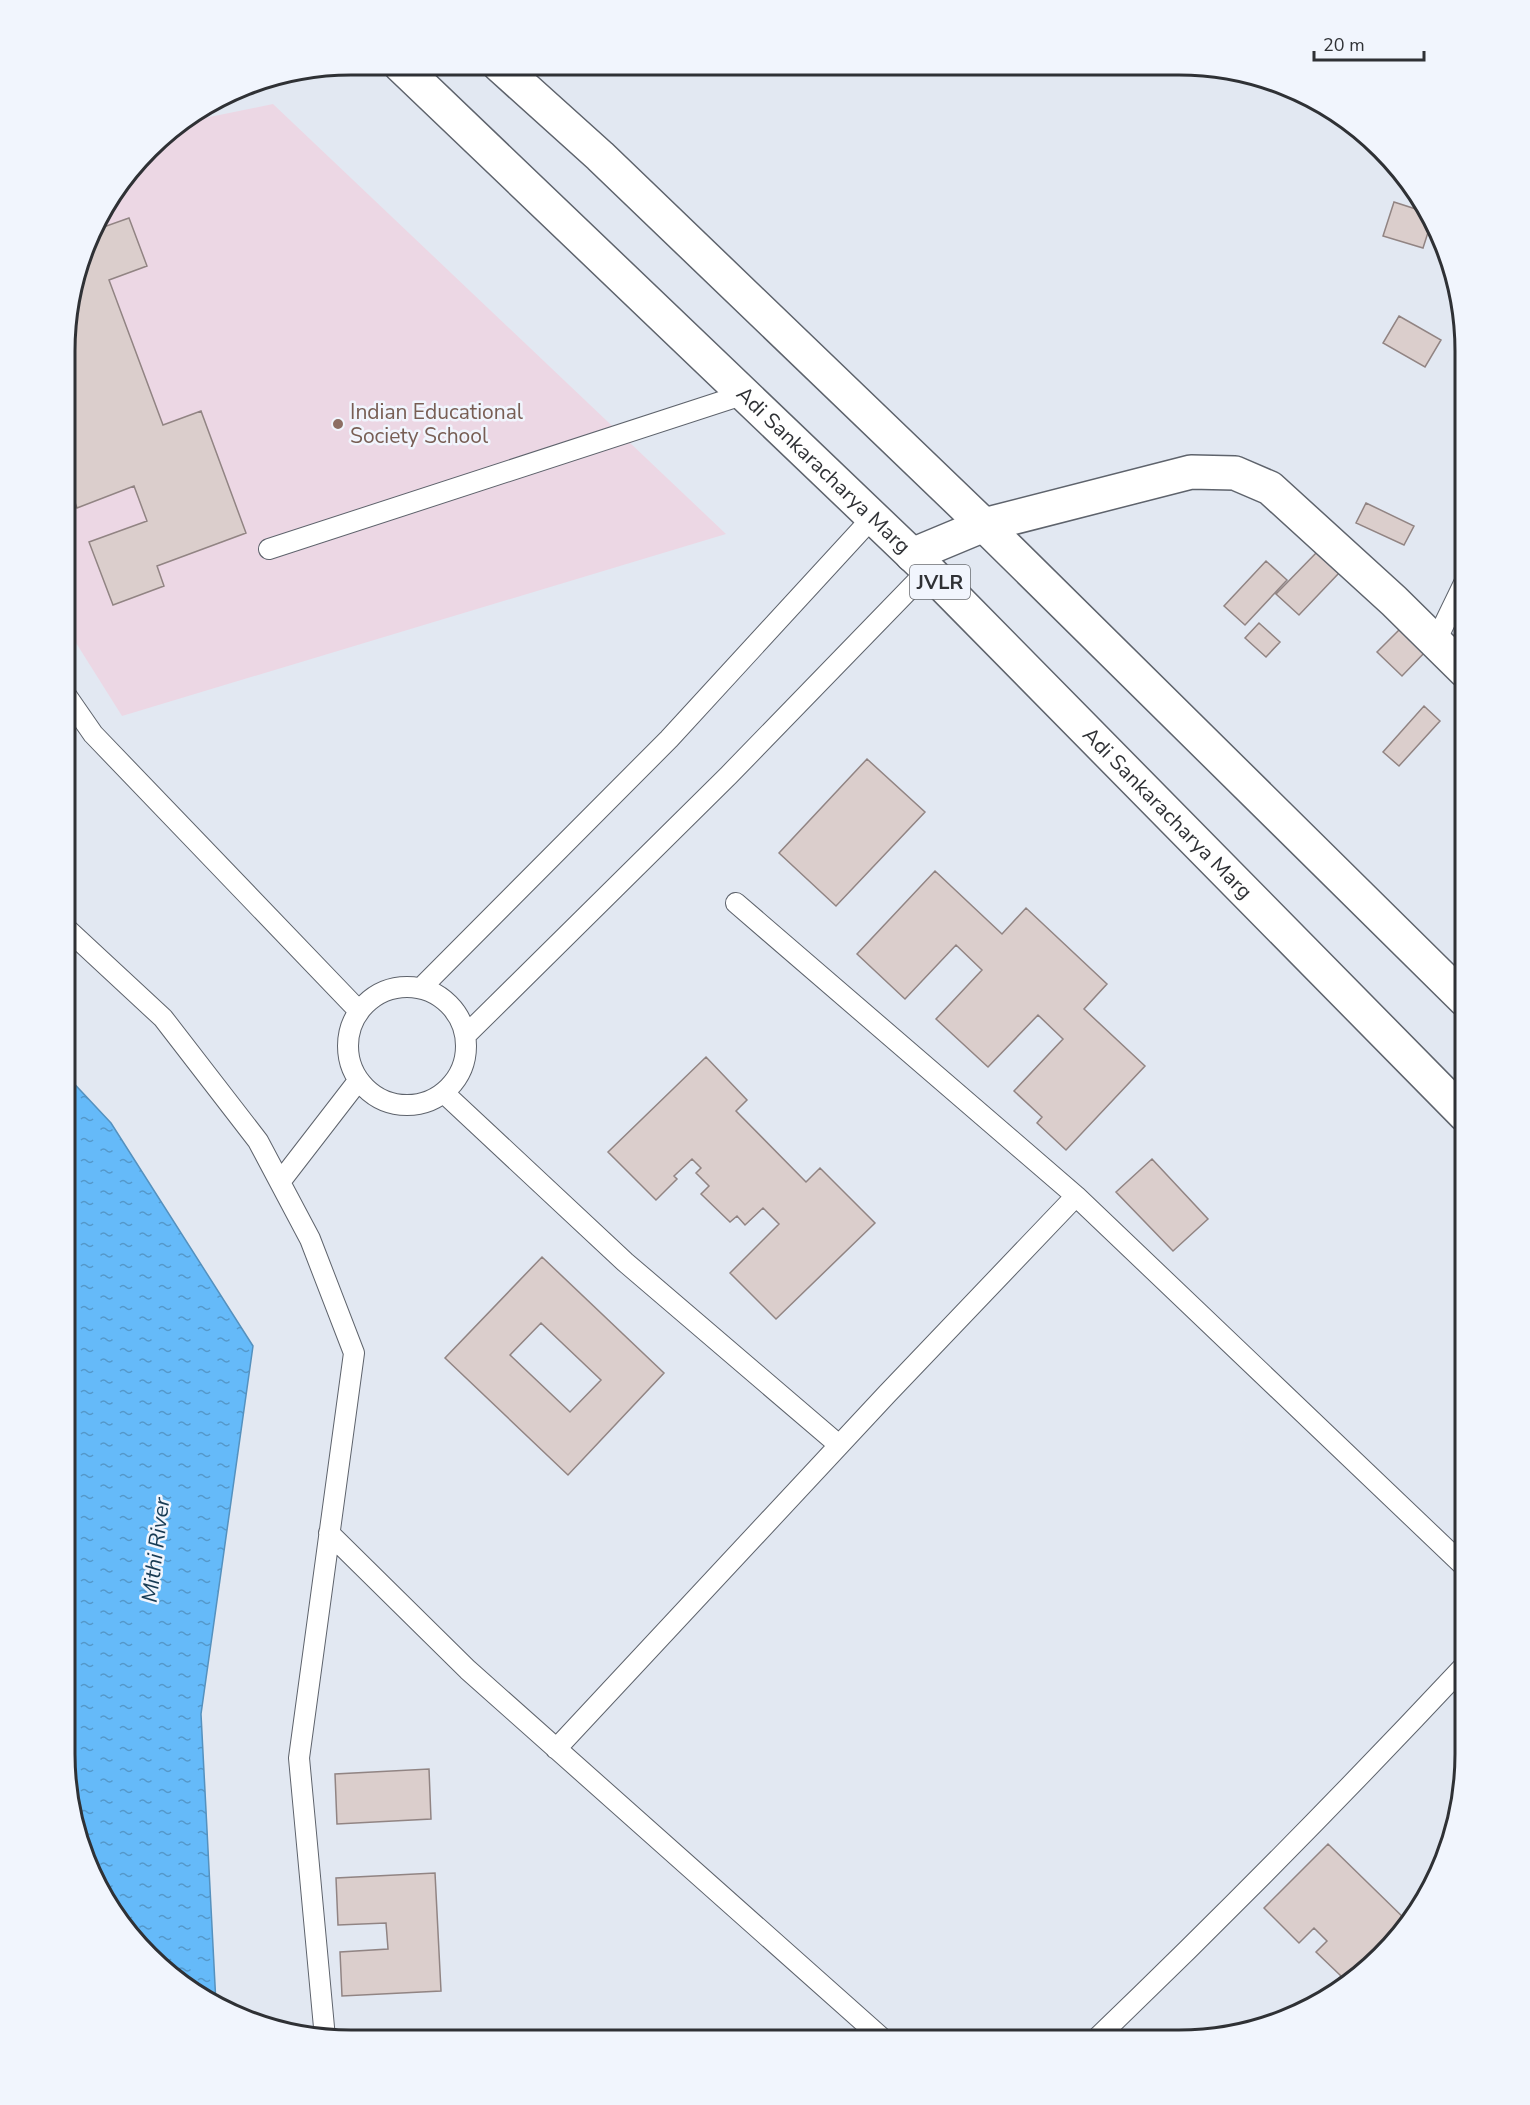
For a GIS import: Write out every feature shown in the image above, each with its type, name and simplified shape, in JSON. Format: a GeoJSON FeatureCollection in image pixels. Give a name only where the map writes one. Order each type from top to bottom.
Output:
{"type":"FeatureCollection","features":[{"type":"Feature","properties":{"kind":"main road","name":"Adi Sankaracharya Marg"},"geometry":{"type":"LineString","coordinates":[[410,75],[920,562],[1455,1105]]}},
{"type":"Feature","properties":{"kind":"main road"},"geometry":{"type":"LineString","coordinates":[[510,75],[600,156],[984,525],[1455,990]]}},
{"type":"Feature","properties":{"kind":"main road"},"geometry":{"type":"LineString","coordinates":[[920,562],[984,525],[1191,472],[1235,473],[1270,488],[1455,660]]}},
{"type":"Feature","properties":{"kind":"lane"},"geometry":{"type":"LineString","coordinates":[[269,549],[745,394]]}},
{"type":"Feature","properties":{"kind":"lane"},"geometry":{"type":"LineString","coordinates":[[421,988],[669,739],[873,517]]}},
{"type":"Feature","properties":{"kind":"lane"},"geometry":{"type":"LineString","coordinates":[[466,1035],[729,774],[920,562]]}},
{"type":"Feature","properties":{"kind":"lane"},"geometry":{"type":"LineString","coordinates":[[1436,641],[1455,602]]}},
{"type":"Feature","properties":{"kind":"lane"},"geometry":{"type":"LineString","coordinates":[[75,708],[93,734],[359,1011]]}},
{"type":"Feature","properties":{"kind":"lane"},"geometry":{"type":"LineString","coordinates":[[736,903],[1076,1196],[1455,1557]]}},
{"type":"Feature","properties":{"kind":"lane"},"geometry":{"type":"LineString","coordinates":[[75,936],[163,1018],[258,1141],[310,1239],[354,1353],[299,1758],[324,2029]]}},
{"type":"Feature","properties":{"kind":"lane"},"geometry":{"type":"LineString","coordinates":[[404,987],[421,988],[437,994],[451,1005],[461,1019],[466,1035],[467,1052],[464,1068],[456,1082],[444,1093],[427,1102],[408,1106],[390,1103],[372,1095],[358,1081],[350,1065],[347,1046],[350,1028],[359,1011],[371,999],[386,990],[404,987]]}},
{"type":"Feature","properties":{"kind":"lane"},"geometry":{"type":"LineString","coordinates":[[280,1182],[358,1081]]}},
{"type":"Feature","properties":{"kind":"lane"},"geometry":{"type":"LineString","coordinates":[[444,1093],[625,1262],[839,1445]]}},
{"type":"Feature","properties":{"kind":"lane"},"geometry":{"type":"LineString","coordinates":[[556,1749],[839,1445],[1076,1196]]}},
{"type":"Feature","properties":{"kind":"lane"},"geometry":{"type":"LineString","coordinates":[[329,1533],[468,1670],[873,2030]]}},
{"type":"Feature","properties":{"kind":"lane"},"geometry":{"type":"LineString","coordinates":[[1105,2030],[1369,1767],[1455,1676]]}},
{"type":"Feature","properties":{"kind":"shaded area","name":"Indian Educational Society School"},"geometry":{"type":"Polygon","coordinates":[[[273,104],[726,534],[122,716],[75,641],[77,315],[90,262],[112,213],[143,169],[169,143],[204,118],[273,104]]]}},
{"type":"Feature","properties":{"kind":"water","name":"Mithi River"},"geometry":{"type":"Polygon","coordinates":[[[75,1085],[111,1123],[253,1346],[201,1714],[216,1994],[169,1962],[132,1922],[112,1892],[96,1860],[84,1825],[77,1790],[75,1754],[75,1085]]]}},
{"type":"Feature","properties":{"kind":"building"},"geometry":{"type":"Polygon","coordinates":[[[1394,202],[1415,209],[1428,232],[1423,248],[1383,236],[1394,202]]]}},
{"type":"Feature","properties":{"kind":"building"},"geometry":{"type":"Polygon","coordinates":[[[129,218],[147,266],[109,280],[163,425],[201,411],[246,533],[157,566],[164,586],[113,605],[89,542],[147,521],[134,486],[77,508],[75,503],[77,315],[84,280],[104,227],[129,218]]]}},
{"type":"Feature","properties":{"kind":"building"},"geometry":{"type":"Polygon","coordinates":[[[1399,316],[1441,340],[1425,367],[1383,343],[1399,316]]]}},
{"type":"Feature","properties":{"kind":"building"},"geometry":{"type":"Polygon","coordinates":[[[1366,503],[1414,526],[1404,545],[1356,523],[1366,503]]]}},
{"type":"Feature","properties":{"kind":"building"},"geometry":{"type":"Polygon","coordinates":[[[1317,552],[1339,573],[1299,615],[1276,594],[1317,552]]]}},
{"type":"Feature","properties":{"kind":"building"},"geometry":{"type":"Polygon","coordinates":[[[1266,561],[1287,580],[1245,625],[1224,606],[1266,561]]]}},
{"type":"Feature","properties":{"kind":"building"},"geometry":{"type":"Polygon","coordinates":[[[1259,623],[1280,642],[1266,657],[1245,638],[1259,623]]]}},
{"type":"Feature","properties":{"kind":"building"},"geometry":{"type":"Polygon","coordinates":[[[1403,626],[1427,650],[1402,676],[1377,652],[1403,626]]]}},
{"type":"Feature","properties":{"kind":"building"},"geometry":{"type":"Polygon","coordinates":[[[1424,706],[1440,721],[1399,766],[1383,752],[1424,706]]]}},
{"type":"Feature","properties":{"kind":"building"},"geometry":{"type":"Polygon","coordinates":[[[867,759],[925,812],[836,906],[779,853],[867,759]]]}},
{"type":"Feature","properties":{"kind":"building"},"geometry":{"type":"Polygon","coordinates":[[[935,871],[1002,934],[1026,908],[1107,984],[1084,1009],[1145,1066],[1066,1150],[1037,1123],[1042,1117],[1014,1091],[1063,1039],[1038,1015],[988,1067],[936,1019],[982,970],[956,945],[905,999],[857,954],[935,871]]]}},
{"type":"Feature","properties":{"kind":"building"},"geometry":{"type":"Polygon","coordinates":[[[706,1057],[747,1100],[736,1111],[806,1182],[820,1168],[875,1223],[776,1319],[730,1273],[779,1224],[763,1208],[745,1225],[737,1216],[730,1222],[701,1194],[709,1186],[696,1173],[701,1168],[692,1159],[674,1176],[677,1179],[656,1200],[608,1152],[706,1057]]]}},
{"type":"Feature","properties":{"kind":"building"},"geometry":{"type":"Polygon","coordinates":[[[1152,1159],[1208,1219],[1173,1251],[1116,1192],[1152,1159]]]}},
{"type":"Feature","properties":{"kind":"building"},"geometry":{"type":"Polygon","coordinates":[[[542,1257],[664,1373],[568,1475],[445,1358],[542,1257]],[[541,1323],[510,1355],[570,1412],[601,1380],[541,1323]]]}},
{"type":"Feature","properties":{"kind":"building"},"geometry":{"type":"Polygon","coordinates":[[[429,1769],[431,1819],[337,1824],[335,1774],[429,1769]]]}},
{"type":"Feature","properties":{"kind":"building"},"geometry":{"type":"Polygon","coordinates":[[[1328,1844],[1402,1916],[1387,1936],[1361,1962],[1338,1979],[1341,1976],[1316,1952],[1327,1941],[1314,1928],[1299,1943],[1264,1908],[1328,1844]]]}},
{"type":"Feature","properties":{"kind":"building"},"geometry":{"type":"Polygon","coordinates":[[[435,1873],[441,1991],[342,1996],[340,1952],[388,1949],[386,1923],[338,1925],[336,1878],[435,1873]]]}},
{"type":"Feature","properties":{"kind":"place","name":"Indian Educational Society School"},"geometry":{"type":"Point","coordinates":[338,424]}}]}
